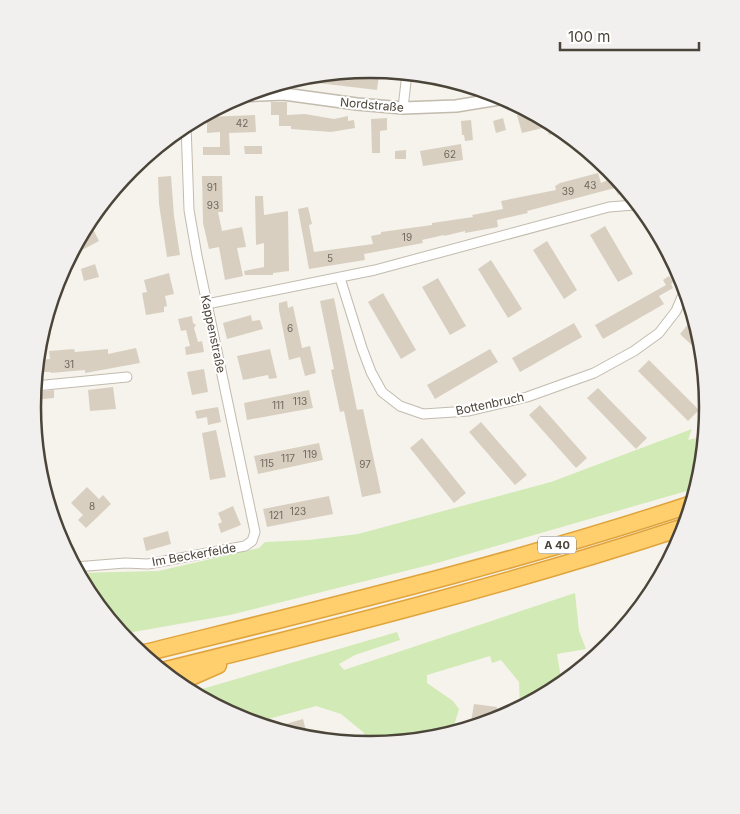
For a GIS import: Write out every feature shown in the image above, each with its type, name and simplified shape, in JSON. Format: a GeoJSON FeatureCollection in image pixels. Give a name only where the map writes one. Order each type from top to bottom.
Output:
{"type":"FeatureCollection","features":[{"type":"Feature","properties":{"kind":"highway","name":"A 40"},"geometry":{"type":"LineString","coordinates":[[151,652],[421,584],[635,523],[683,507]]}},
{"type":"Feature","properties":{"kind":"highway","name":"A 40"},"geometry":{"type":"LineString","coordinates":[[171,669],[257,648],[574,561],[675,531]]}},
{"type":"Feature","properties":{"kind":"highway"},"geometry":{"type":"LineString","coordinates":[[143,644],[210,636]]}},
{"type":"Feature","properties":{"kind":"highway"},"geometry":{"type":"LineString","coordinates":[[186,679],[257,648]]}},
{"type":"Feature","properties":{"kind":"street"},"geometry":{"type":"LineString","coordinates":[[403,108],[406,80]]}},
{"type":"Feature","properties":{"kind":"street","name":"Nordstraße"},"geometry":{"type":"LineString","coordinates":[[268,95],[284,94],[403,108],[450,106],[487,100]]}},
{"type":"Feature","properties":{"kind":"street","name":"Kappenstraße"},"geometry":{"type":"LineString","coordinates":[[186,134],[189,210],[255,532],[252,541]]}},
{"type":"Feature","properties":{"kind":"street"},"geometry":{"type":"LineString","coordinates":[[207,304],[340,278],[452,250],[609,207],[630,205]]}},
{"type":"Feature","properties":{"kind":"street","name":"Bottenbruch"},"geometry":{"type":"LineString","coordinates":[[340,278],[362,348],[371,372],[382,392],[400,406],[423,414],[469,411],[513,400],[594,373],[634,351],[659,333],[676,311],[681,300]]}},
{"type":"Feature","properties":{"kind":"street"},"geometry":{"type":"LineString","coordinates":[[42,385],[127,377]]}},
{"type":"Feature","properties":{"kind":"street","name":"Im Beckerfelde"},"geometry":{"type":"LineString","coordinates":[[83,566],[125,563],[148,564],[245,546],[252,541]]}},
{"type":"Feature","properties":{"kind":"green space"},"geometry":{"type":"Polygon","coordinates":[[[692,429],[688,440],[696,438],[697,440],[688,491],[437,563],[230,615],[131,632],[109,607],[86,573],[158,571],[259,548],[265,542],[309,540],[358,534],[551,482],[692,429]]]}},
{"type":"Feature","properties":{"kind":"green space"},"geometry":{"type":"Polygon","coordinates":[[[575,593],[579,631],[586,649],[557,654],[560,675],[534,692],[520,700],[519,682],[501,660],[492,663],[490,656],[427,675],[427,683],[453,701],[459,709],[454,725],[413,733],[366,736],[341,714],[316,706],[268,719],[244,711],[202,689],[397,632],[400,640],[355,655],[339,664],[344,670],[575,593]]]}},
{"type":"Feature","properties":{"kind":"building"},"geometry":{"type":"Polygon","coordinates":[[[379,78],[377,90],[318,83],[348,79],[379,78]]]}},
{"type":"Feature","properties":{"kind":"building"},"geometry":{"type":"Polygon","coordinates":[[[271,102],[287,102],[287,115],[305,114],[334,119],[348,116],[348,121],[354,120],[355,128],[331,132],[291,129],[291,126],[279,126],[279,115],[271,115],[271,102]]]}},
{"type":"Feature","properties":{"kind":"building"},"geometry":{"type":"Polygon","coordinates":[[[519,114],[543,128],[522,133],[517,115],[519,114]]]}},
{"type":"Feature","properties":{"kind":"building"},"geometry":{"type":"Polygon","coordinates":[[[255,115],[256,132],[229,133],[230,155],[203,155],[203,147],[220,147],[220,132],[207,133],[207,121],[216,117],[255,115]]]}},
{"type":"Feature","properties":{"kind":"building"},"geometry":{"type":"Polygon","coordinates":[[[387,118],[387,130],[380,131],[380,153],[372,153],[371,119],[387,118]]]}},
{"type":"Feature","properties":{"kind":"building"},"geometry":{"type":"Polygon","coordinates":[[[503,118],[506,130],[496,133],[493,121],[503,118]]]}},
{"type":"Feature","properties":{"kind":"building"},"geometry":{"type":"Polygon","coordinates":[[[471,120],[473,140],[465,141],[464,135],[462,135],[461,121],[471,120]]]}},
{"type":"Feature","properties":{"kind":"building"},"geometry":{"type":"Polygon","coordinates":[[[461,144],[463,160],[423,166],[420,151],[461,144]]]}},
{"type":"Feature","properties":{"kind":"building"},"geometry":{"type":"Polygon","coordinates":[[[244,146],[262,146],[262,154],[245,154],[244,146]]]}},
{"type":"Feature","properties":{"kind":"building"},"geometry":{"type":"Polygon","coordinates":[[[406,150],[406,159],[395,159],[395,151],[406,150]]]}},
{"type":"Feature","properties":{"kind":"building"},"geometry":{"type":"Polygon","coordinates":[[[598,173],[601,183],[607,180],[615,188],[497,220],[498,227],[444,235],[422,240],[423,243],[364,254],[365,260],[309,269],[298,209],[308,207],[312,224],[309,225],[314,252],[373,244],[371,236],[381,234],[381,232],[432,225],[432,223],[473,217],[472,215],[503,209],[501,201],[556,190],[555,186],[598,173]]]}},
{"type":"Feature","properties":{"kind":"building"},"geometry":{"type":"Polygon","coordinates":[[[171,176],[174,216],[180,255],[167,257],[159,204],[158,177],[171,176]]]}},
{"type":"Feature","properties":{"kind":"building"},"geometry":{"type":"Polygon","coordinates":[[[202,176],[222,176],[223,212],[218,212],[222,231],[242,227],[246,247],[237,248],[243,276],[225,280],[219,247],[209,249],[203,223],[202,176]]]}},
{"type":"Feature","properties":{"kind":"building"},"geometry":{"type":"Polygon","coordinates":[[[255,196],[263,196],[264,215],[288,211],[289,271],[273,273],[273,275],[245,275],[244,271],[264,267],[264,243],[256,245],[255,196]]]}},
{"type":"Feature","properties":{"kind":"building"},"geometry":{"type":"Polygon","coordinates":[[[605,226],[633,274],[618,282],[590,235],[605,226]]]}},
{"type":"Feature","properties":{"kind":"building"},"geometry":{"type":"Polygon","coordinates":[[[93,230],[99,241],[82,250],[85,243],[93,230]]]}},
{"type":"Feature","properties":{"kind":"building"},"geometry":{"type":"Polygon","coordinates":[[[547,241],[577,290],[564,299],[533,250],[547,241]]]}},
{"type":"Feature","properties":{"kind":"building"},"geometry":{"type":"Polygon","coordinates":[[[491,260],[522,309],[508,318],[478,269],[491,260]]]}},
{"type":"Feature","properties":{"kind":"building"},"geometry":{"type":"Polygon","coordinates":[[[95,264],[99,277],[84,281],[81,269],[95,264]]]}},
{"type":"Feature","properties":{"kind":"building"},"geometry":{"type":"Polygon","coordinates":[[[169,273],[174,294],[165,296],[167,306],[164,307],[164,312],[146,315],[142,293],[147,292],[144,280],[169,273]]]}},
{"type":"Feature","properties":{"kind":"building"},"geometry":{"type":"Polygon","coordinates":[[[669,276],[673,282],[671,284],[673,288],[659,296],[664,304],[603,339],[595,325],[666,285],[663,280],[669,276]]]}},
{"type":"Feature","properties":{"kind":"building"},"geometry":{"type":"Polygon","coordinates":[[[438,278],[466,326],[450,335],[422,287],[438,278]]]}},
{"type":"Feature","properties":{"kind":"building"},"geometry":{"type":"Polygon","coordinates":[[[383,293],[416,350],[401,359],[368,302],[383,293]]]}},
{"type":"Feature","properties":{"kind":"building"},"geometry":{"type":"Polygon","coordinates":[[[334,298],[357,410],[363,409],[381,493],[362,497],[344,411],[340,412],[331,370],[334,369],[320,301],[334,298]]]}},
{"type":"Feature","properties":{"kind":"building"},"geometry":{"type":"Polygon","coordinates":[[[287,301],[288,308],[293,306],[302,348],[310,346],[316,373],[305,376],[300,357],[289,360],[279,310],[279,303],[287,301]]]}},
{"type":"Feature","properties":{"kind":"building"},"geometry":{"type":"Polygon","coordinates":[[[251,315],[252,321],[260,320],[263,329],[227,339],[223,323],[251,315]]]}},
{"type":"Feature","properties":{"kind":"building"},"geometry":{"type":"Polygon","coordinates":[[[192,316],[193,323],[196,325],[194,328],[198,342],[202,341],[204,352],[186,355],[185,347],[190,346],[186,330],[181,331],[178,319],[192,316]]]}},
{"type":"Feature","properties":{"kind":"building"},"geometry":{"type":"Polygon","coordinates":[[[574,323],[582,337],[520,372],[512,358],[574,323]]]}},
{"type":"Feature","properties":{"kind":"building"},"geometry":{"type":"Polygon","coordinates":[[[688,324],[693,346],[680,334],[688,324]]]}},
{"type":"Feature","properties":{"kind":"building"},"geometry":{"type":"Polygon","coordinates":[[[136,348],[140,363],[85,373],[85,370],[43,372],[45,359],[50,359],[49,351],[74,349],[75,352],[108,349],[108,354],[136,348]]]}},
{"type":"Feature","properties":{"kind":"building"},"geometry":{"type":"Polygon","coordinates":[[[270,349],[277,378],[269,379],[268,375],[243,380],[237,356],[270,349]]]}},
{"type":"Feature","properties":{"kind":"building"},"geometry":{"type":"Polygon","coordinates":[[[490,349],[498,362],[435,399],[427,385],[490,349]]]}},
{"type":"Feature","properties":{"kind":"building"},"geometry":{"type":"Polygon","coordinates":[[[649,360],[699,410],[688,421],[638,371],[649,360]]]}},
{"type":"Feature","properties":{"kind":"building"},"geometry":{"type":"Polygon","coordinates":[[[204,369],[208,392],[192,395],[187,372],[204,369]]]}},
{"type":"Feature","properties":{"kind":"building"},"geometry":{"type":"Polygon","coordinates":[[[113,387],[116,409],[90,411],[88,390],[113,387]]]}},
{"type":"Feature","properties":{"kind":"building"},"geometry":{"type":"Polygon","coordinates":[[[598,388],[647,438],[636,449],[587,398],[598,388]]]}},
{"type":"Feature","properties":{"kind":"building"},"geometry":{"type":"Polygon","coordinates":[[[54,390],[54,398],[41,399],[42,391],[54,390]]]}},
{"type":"Feature","properties":{"kind":"building"},"geometry":{"type":"Polygon","coordinates":[[[309,390],[313,408],[247,420],[244,403],[309,390]]]}},
{"type":"Feature","properties":{"kind":"building"},"geometry":{"type":"Polygon","coordinates":[[[540,405],[587,458],[576,468],[529,415],[540,405]]]}},
{"type":"Feature","properties":{"kind":"building"},"geometry":{"type":"Polygon","coordinates":[[[218,407],[221,422],[208,425],[207,417],[197,419],[195,411],[218,407]]]}},
{"type":"Feature","properties":{"kind":"building"},"geometry":{"type":"Polygon","coordinates":[[[481,422],[527,475],[515,485],[469,432],[481,422]]]}},
{"type":"Feature","properties":{"kind":"building"},"geometry":{"type":"Polygon","coordinates":[[[216,430],[226,477],[210,480],[202,433],[216,430]]]}},
{"type":"Feature","properties":{"kind":"building"},"geometry":{"type":"Polygon","coordinates":[[[422,438],[466,493],[454,503],[410,448],[422,438]]]}},
{"type":"Feature","properties":{"kind":"building"},"geometry":{"type":"Polygon","coordinates":[[[319,443],[323,460],[258,474],[254,456],[319,443]]]}},
{"type":"Feature","properties":{"kind":"building"},"geometry":{"type":"Polygon","coordinates":[[[87,487],[99,499],[103,495],[111,504],[86,528],[78,520],[83,515],[71,503],[87,487]]]}},
{"type":"Feature","properties":{"kind":"building"},"geometry":{"type":"Polygon","coordinates":[[[329,496],[333,514],[267,527],[263,509],[329,496]]]}},
{"type":"Feature","properties":{"kind":"building"},"geometry":{"type":"Polygon","coordinates":[[[233,506],[241,525],[221,533],[218,524],[222,522],[218,513],[233,506]]]}},
{"type":"Feature","properties":{"kind":"building"},"geometry":{"type":"Polygon","coordinates":[[[168,531],[171,544],[146,551],[143,538],[168,531]]]}},
{"type":"Feature","properties":{"kind":"building"},"geometry":{"type":"Polygon","coordinates":[[[474,704],[497,707],[496,711],[471,720],[474,704]]]}},
{"type":"Feature","properties":{"kind":"building"},"geometry":{"type":"Polygon","coordinates":[[[303,719],[305,729],[285,725],[303,719]]]}}]}
